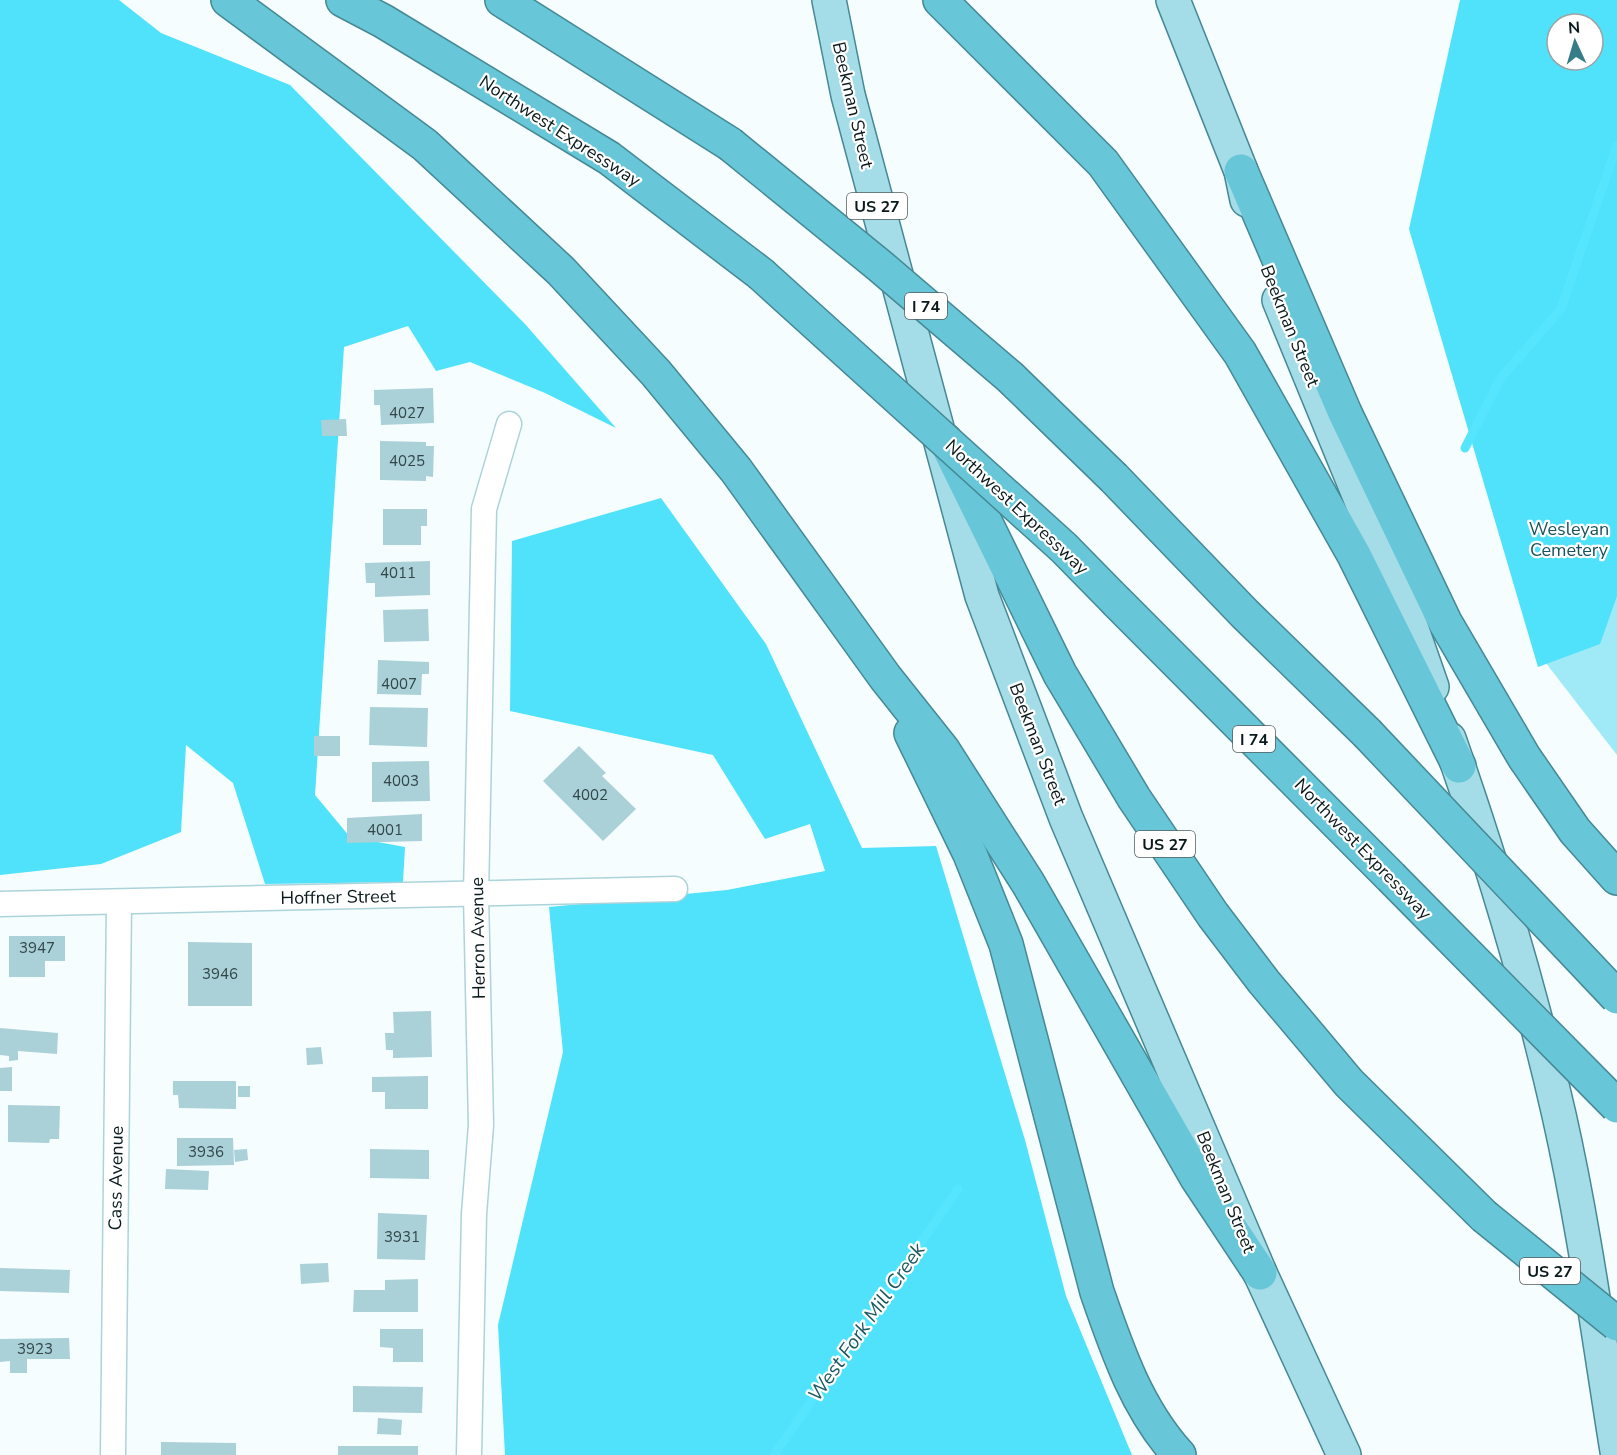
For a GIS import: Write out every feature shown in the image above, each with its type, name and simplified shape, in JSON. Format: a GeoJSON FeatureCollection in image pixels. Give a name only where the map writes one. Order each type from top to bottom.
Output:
{"type":"FeatureCollection","features":[{"type":"Feature","properties":{"kind":"highway"},"geometry":{"type":"LineString","coordinates":[[228,0],[425,145],[561,271],[656,373],[736,470],[885,677],[943,750],[1028,883],[1197,1178],[1260,1273]]}},
{"type":"Feature","properties":{"kind":"highway","name":"Northwest Expressway"},"geometry":{"type":"LineString","coordinates":[[343,0],[383,21],[609,158],[761,274],[1055,541],[1617,1106]]}},
{"type":"Feature","properties":{"kind":"highway","name":"I 74"},"geometry":{"type":"LineString","coordinates":[[502,0],[730,144],[1010,376],[1366,733],[1617,997]]}},
{"type":"Feature","properties":{"kind":"highway"},"geometry":{"type":"LineString","coordinates":[[940,0],[1103,163],[1240,353],[1354,555],[1459,766]]}},
{"type":"Feature","properties":{"kind":"highway"},"geometry":{"type":"LineString","coordinates":[[1241,171],[1344,413],[1445,622],[1524,757],[1575,831],[1617,878]]}},
{"type":"Feature","properties":{"kind":"highway","name":"US 27"},"geometry":{"type":"LineString","coordinates":[[931,411],[1060,674],[1134,798],[1213,915],[1264,982],[1349,1083],[1484,1216],[1617,1324]]}},
{"type":"Feature","properties":{"kind":"highway"},"geometry":{"type":"LineString","coordinates":[[885,677],[970,854],[1005,944],[1097,1292],[1117,1348],[1143,1405],[1165,1439],[1179,1455]]}},
{"type":"Feature","properties":{"kind":"main road","name":"Beekman Street"},"geometry":{"type":"LineString","coordinates":[[829,0],[848,95],[982,596],[1066,818],[1260,1273],[1344,1455]]}},
{"type":"Feature","properties":{"kind":"main road","name":"Beekman Street"},"geometry":{"type":"LineString","coordinates":[[1173,0],[1241,171],[1259,251],[1400,595],[1459,766],[1515,942],[1559,1115],[1585,1250],[1617,1451]]}},
{"type":"Feature","properties":{"kind":"street","name":"Herron Avenue"},"geometry":{"type":"LineString","coordinates":[[469,1455],[474,1214],[482,1125],[476,895],[484,509],[509,424]]}},
{"type":"Feature","properties":{"kind":"street","name":"Hoffner Street"},"geometry":{"type":"LineString","coordinates":[[0,904],[675,889]]}},
{"type":"Feature","properties":{"kind":"street","name":"Cass Avenue"},"geometry":{"type":"LineString","coordinates":[[113,1455],[119,902]]}},
{"type":"Feature","properties":{"kind":"green space"},"geometry":{"type":"Polygon","coordinates":[[[0,0],[119,0],[161,33],[290,85],[525,324],[616,428],[545,393],[470,362],[436,371],[408,326],[344,347],[315,795],[350,837],[405,847],[403,882],[265,884],[233,783],[186,745],[181,832],[101,864],[0,875],[0,0]]]}},
{"type":"Feature","properties":{"kind":"green space"},"geometry":{"type":"Polygon","coordinates":[[[1460,0],[1617,0],[1617,596],[1600,644],[1538,667],[1409,229],[1460,0]]]}},
{"type":"Feature","properties":{"kind":"green space","name":"Wesleyan Cemetery"},"geometry":{"type":"Polygon","coordinates":[[[1617,231],[1617,755],[1532,645],[1617,231]]]}},
{"type":"Feature","properties":{"kind":"green space"},"geometry":{"type":"Polygon","coordinates":[[[661,498],[766,644],[862,848],[936,846],[1025,1140],[1066,1296],[1132,1455],[505,1455],[498,1325],[563,1052],[549,907],[727,890],[825,871],[810,824],[765,839],[713,755],[510,711],[512,541],[661,498]]]}},
{"type":"Feature","properties":{"kind":"building"},"geometry":{"type":"Polygon","coordinates":[[[433,388],[434,423],[381,425],[380,405],[374,405],[374,390],[433,388]]]}},
{"type":"Feature","properties":{"kind":"building"},"geometry":{"type":"Polygon","coordinates":[[[346,419],[347,436],[322,436],[321,420],[346,419]]]}},
{"type":"Feature","properties":{"kind":"building"},"geometry":{"type":"Polygon","coordinates":[[[380,441],[426,442],[426,446],[434,446],[433,477],[426,476],[426,481],[380,480],[380,441]]]}},
{"type":"Feature","properties":{"kind":"building"},"geometry":{"type":"Polygon","coordinates":[[[383,509],[427,509],[427,526],[421,526],[421,545],[383,545],[383,509]]]}},
{"type":"Feature","properties":{"kind":"building"},"geometry":{"type":"Polygon","coordinates":[[[430,561],[430,595],[375,597],[375,583],[366,583],[365,563],[430,561]]]}},
{"type":"Feature","properties":{"kind":"building"},"geometry":{"type":"Polygon","coordinates":[[[428,609],[429,641],[384,642],[383,610],[428,609]]]}},
{"type":"Feature","properties":{"kind":"building"},"geometry":{"type":"Polygon","coordinates":[[[378,660],[429,662],[429,674],[422,674],[421,695],[377,694],[378,660]]]}},
{"type":"Feature","properties":{"kind":"building"},"geometry":{"type":"Polygon","coordinates":[[[370,707],[428,708],[427,747],[369,745],[370,707]]]}},
{"type":"Feature","properties":{"kind":"building"},"geometry":{"type":"Polygon","coordinates":[[[314,736],[340,736],[340,756],[314,756],[314,736]]]}},
{"type":"Feature","properties":{"kind":"building"},"geometry":{"type":"Polygon","coordinates":[[[579,746],[606,773],[602,776],[636,809],[603,841],[543,781],[579,746]]]}},
{"type":"Feature","properties":{"kind":"building"},"geometry":{"type":"Polygon","coordinates":[[[429,761],[430,801],[372,802],[372,762],[429,761]]]}},
{"type":"Feature","properties":{"kind":"building"},"geometry":{"type":"Polygon","coordinates":[[[422,814],[422,841],[347,843],[347,818],[422,814]]]}},
{"type":"Feature","properties":{"kind":"building"},"geometry":{"type":"Polygon","coordinates":[[[9,936],[65,936],[65,961],[45,961],[45,977],[9,977],[9,936]]]}},
{"type":"Feature","properties":{"kind":"building"},"geometry":{"type":"Polygon","coordinates":[[[188,942],[252,943],[252,1006],[188,1006],[188,942]]]}},
{"type":"Feature","properties":{"kind":"building"},"geometry":{"type":"Polygon","coordinates":[[[431,1011],[432,1057],[393,1058],[393,1050],[386,1050],[385,1033],[394,1033],[393,1012],[431,1011]]]}},
{"type":"Feature","properties":{"kind":"building"},"geometry":{"type":"Polygon","coordinates":[[[0,1028],[58,1033],[57,1054],[18,1051],[18,1060],[9,1061],[9,1056],[0,1055],[0,1028]]]}},
{"type":"Feature","properties":{"kind":"building"},"geometry":{"type":"Polygon","coordinates":[[[321,1047],[323,1064],[307,1065],[306,1048],[321,1047]]]}},
{"type":"Feature","properties":{"kind":"building"},"geometry":{"type":"Polygon","coordinates":[[[12,1067],[12,1091],[0,1091],[0,1068],[12,1067]]]}},
{"type":"Feature","properties":{"kind":"building"},"geometry":{"type":"Polygon","coordinates":[[[428,1076],[428,1109],[385,1109],[385,1092],[372,1092],[372,1077],[428,1076]]]}},
{"type":"Feature","properties":{"kind":"building"},"geometry":{"type":"Polygon","coordinates":[[[173,1081],[236,1081],[236,1109],[179,1108],[178,1095],[173,1095],[173,1081]]]}},
{"type":"Feature","properties":{"kind":"building"},"geometry":{"type":"Polygon","coordinates":[[[238,1086],[250,1086],[250,1097],[238,1097],[238,1086]]]}},
{"type":"Feature","properties":{"kind":"building"},"geometry":{"type":"Polygon","coordinates":[[[8,1105],[60,1106],[59,1139],[50,1139],[49,1143],[8,1142],[8,1105]]]}},
{"type":"Feature","properties":{"kind":"building"},"geometry":{"type":"Polygon","coordinates":[[[177,1138],[233,1138],[234,1165],[177,1166],[177,1138]]]}},
{"type":"Feature","properties":{"kind":"building"},"geometry":{"type":"Polygon","coordinates":[[[247,1149],[248,1160],[235,1162],[234,1150],[247,1149]]]}},
{"type":"Feature","properties":{"kind":"building"},"geometry":{"type":"Polygon","coordinates":[[[370,1149],[429,1150],[429,1179],[370,1178],[370,1149]]]}},
{"type":"Feature","properties":{"kind":"building"},"geometry":{"type":"Polygon","coordinates":[[[166,1169],[209,1171],[208,1190],[165,1189],[166,1169]]]}},
{"type":"Feature","properties":{"kind":"building"},"geometry":{"type":"Polygon","coordinates":[[[378,1213],[427,1215],[425,1260],[377,1259],[378,1213]]]}},
{"type":"Feature","properties":{"kind":"building"},"geometry":{"type":"Polygon","coordinates":[[[328,1263],[329,1282],[301,1284],[300,1264],[328,1263]]]}},
{"type":"Feature","properties":{"kind":"building"},"geometry":{"type":"Polygon","coordinates":[[[0,1268],[70,1270],[69,1293],[0,1291],[0,1268]]]}},
{"type":"Feature","properties":{"kind":"building"},"geometry":{"type":"Polygon","coordinates":[[[418,1279],[418,1312],[353,1312],[354,1290],[385,1290],[385,1280],[418,1279]]]}},
{"type":"Feature","properties":{"kind":"building"},"geometry":{"type":"Polygon","coordinates":[[[380,1329],[423,1329],[423,1362],[393,1362],[393,1348],[380,1347],[380,1329]]]}},
{"type":"Feature","properties":{"kind":"building"},"geometry":{"type":"Polygon","coordinates":[[[69,1338],[70,1359],[27,1359],[27,1373],[10,1373],[10,1361],[0,1362],[0,1339],[69,1338]]]}},
{"type":"Feature","properties":{"kind":"building"},"geometry":{"type":"Polygon","coordinates":[[[353,1386],[423,1387],[422,1413],[353,1412],[353,1386]]]}},
{"type":"Feature","properties":{"kind":"building"},"geometry":{"type":"Polygon","coordinates":[[[378,1418],[402,1420],[401,1435],[377,1434],[378,1418]]]}},
{"type":"Feature","properties":{"kind":"building"},"geometry":{"type":"Polygon","coordinates":[[[161,1442],[236,1443],[236,1455],[161,1455],[161,1442]]]}},
{"type":"Feature","properties":{"kind":"building"},"geometry":{"type":"Polygon","coordinates":[[[338,1446],[418,1446],[418,1455],[338,1455],[338,1446]]]}},
{"type":"Feature","properties":{"kind":"waterway","name":"West Fork Mill Creek"},"geometry":{"type":"LineString","coordinates":[[1465,448],[1500,379],[1561,309],[1617,145]]}},
{"type":"Feature","properties":{"kind":"waterway","name":"West Fork Mill Creek"},"geometry":{"type":"LineString","coordinates":[[774,1455],[958,1189]]}}]}
